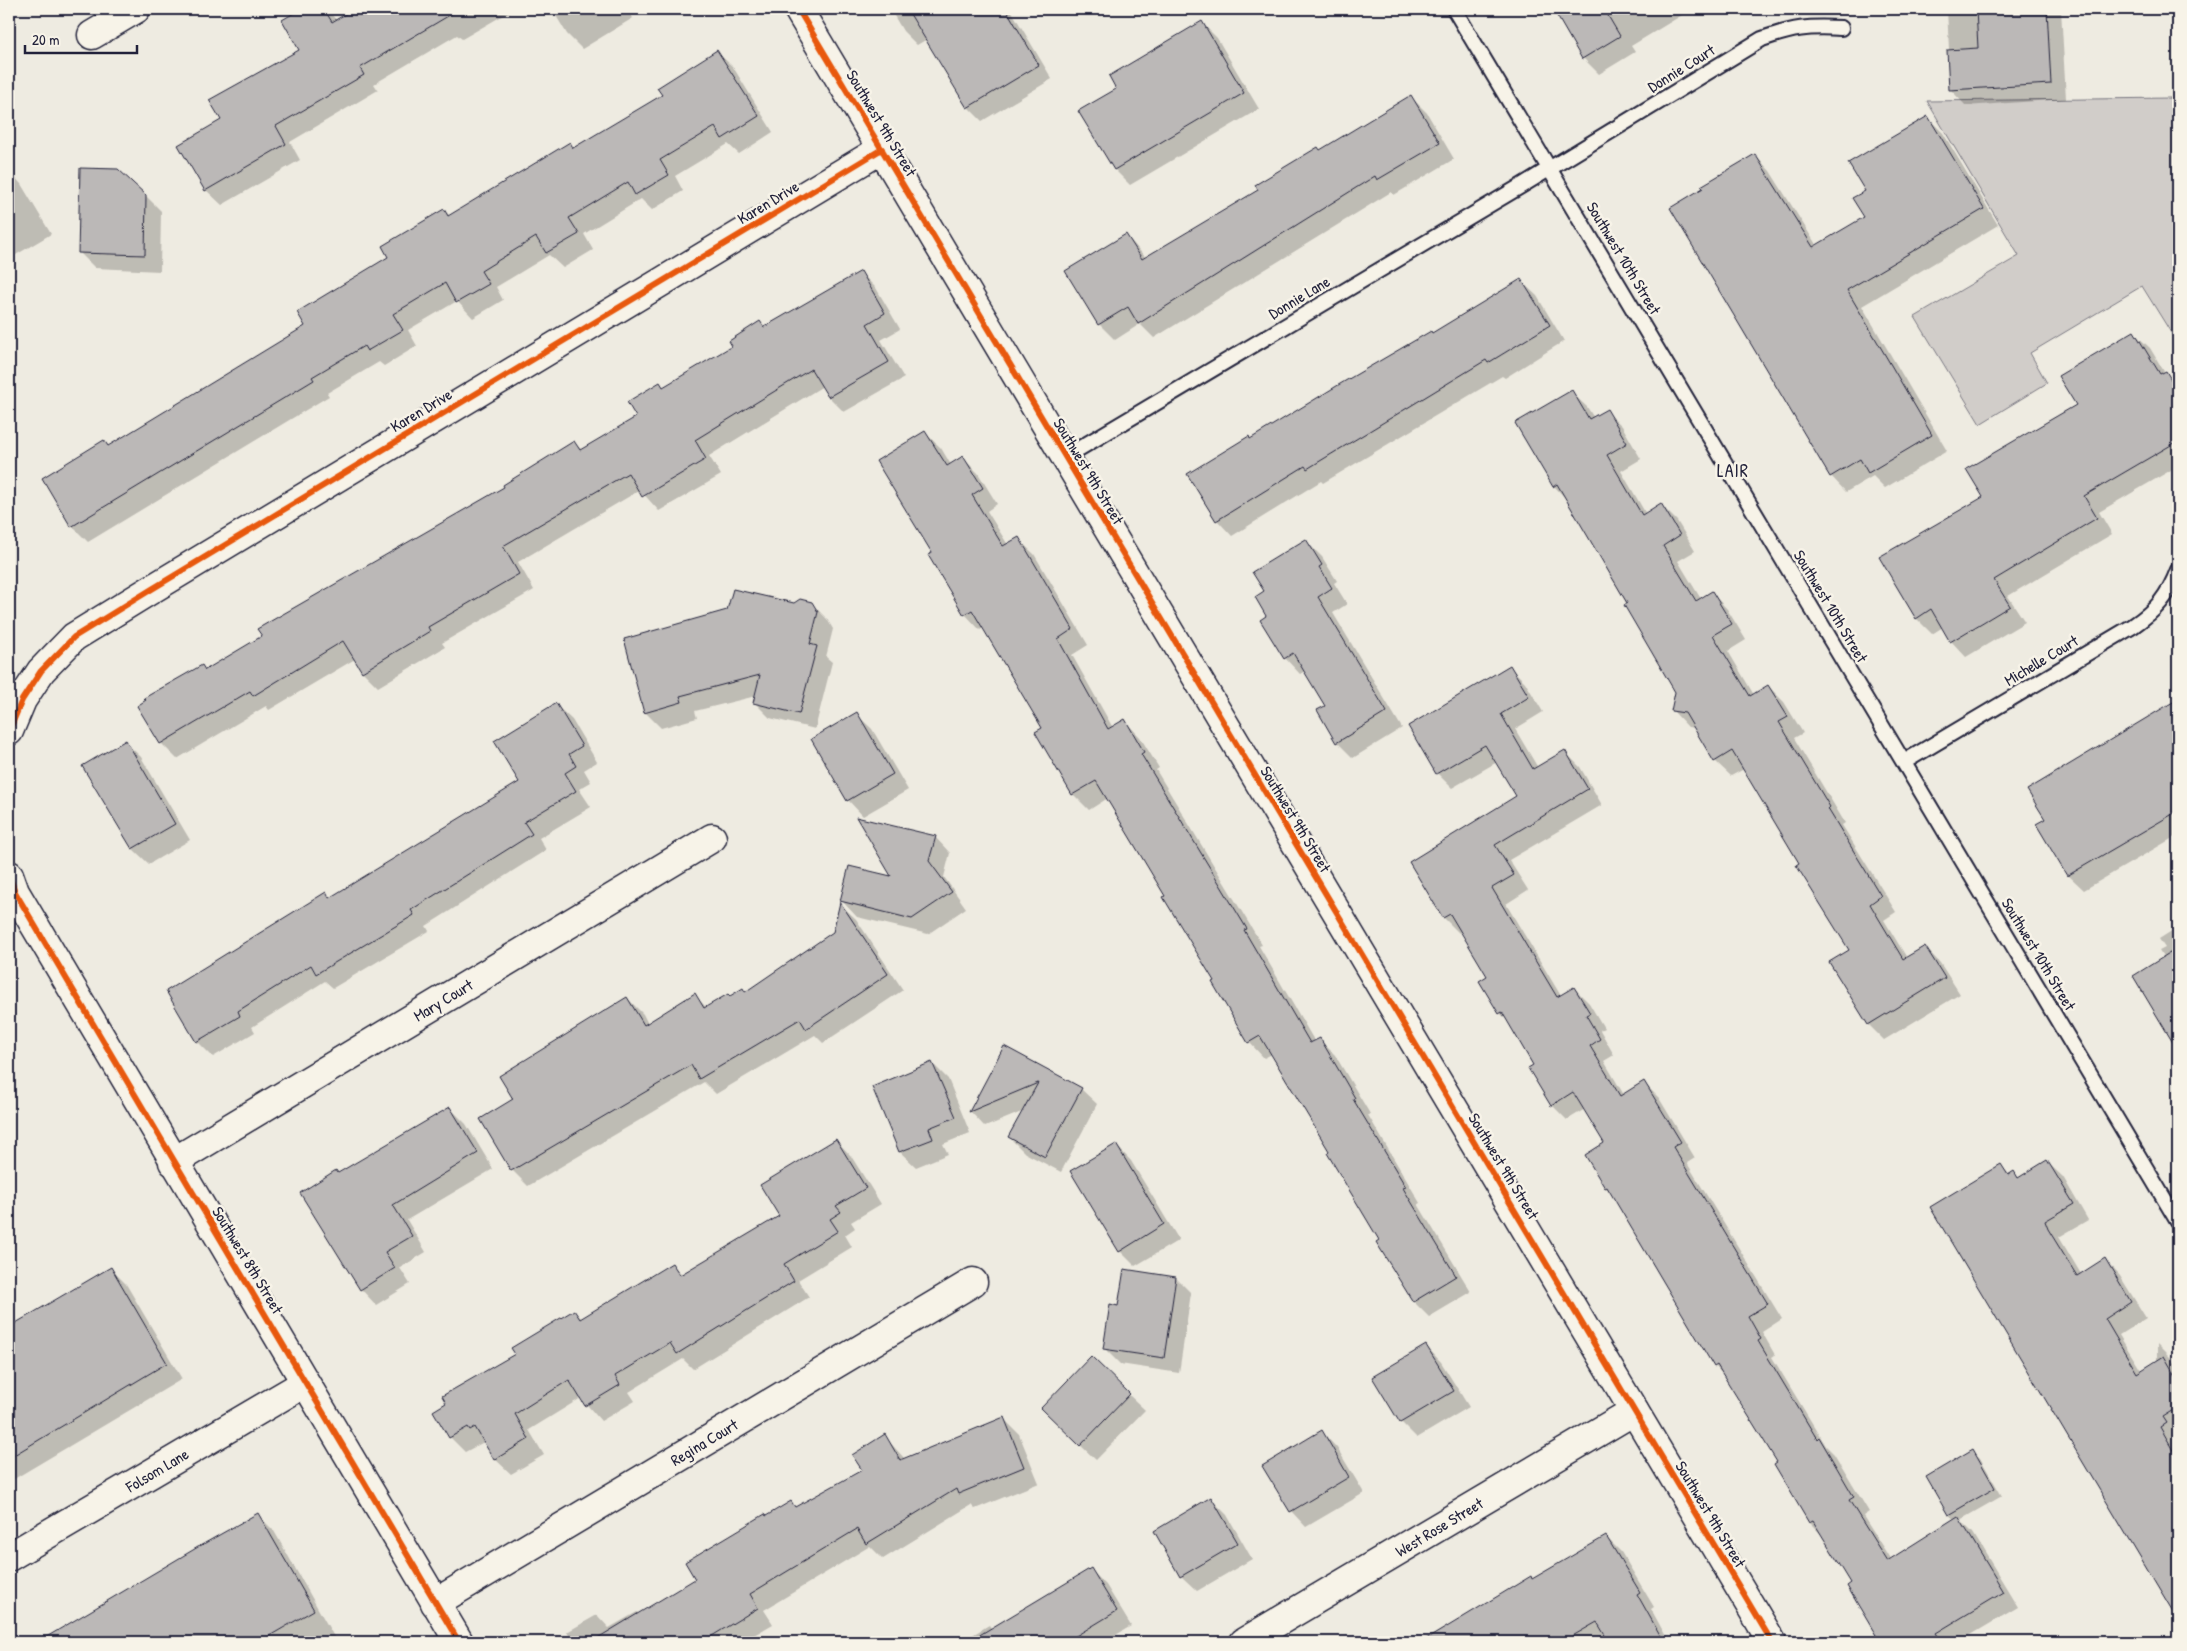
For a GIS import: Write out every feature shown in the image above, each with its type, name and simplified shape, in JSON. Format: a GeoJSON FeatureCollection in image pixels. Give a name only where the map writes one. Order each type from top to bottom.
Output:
{"type":"FeatureCollection","features":[{"type":"Feature","properties":{"kind":"street"},"geometry":{"type":"LineString","coordinates":[[92,35],[136,9]]}},
{"type":"Feature","properties":{"kind":"street","name":"Southwest 9th Street"},"geometry":{"type":"LineString","coordinates":[[798,9],[1772,1642]]}},
{"type":"Feature","properties":{"kind":"street","name":"Karen Drive"},"geometry":{"type":"LineString","coordinates":[[9,731],[22,700],[41,671],[74,637],[152,588],[882,149]]}},
{"type":"Feature","properties":{"kind":"street","name":"Mary Court"},"geometry":{"type":"LineString","coordinates":[[174,1162],[712,838]]}},
{"type":"Feature","properties":{"kind":"street","name":"Southwest 8th Street"},"geometry":{"type":"LineString","coordinates":[[12,884],[458,1642]]}},
{"type":"Feature","properties":{"kind":"street","name":"Regina Court"},"geometry":{"type":"LineString","coordinates":[[435,1603],[973,1282]]}},
{"type":"Feature","properties":{"kind":"street","name":"Folsom Lane"},"geometry":{"type":"LineString","coordinates":[[9,1558],[305,1383]]}},
{"type":"Feature","properties":{"kind":"street","name":"West Rose Street"},"geometry":{"type":"LineString","coordinates":[[1244,1642],[1634,1411]]}},
{"type":"Feature","properties":{"kind":"lane","name":"Southwest 10th Street"},"geometry":{"type":"LineString","coordinates":[[1454,9],[2178,1222]]}},
{"type":"Feature","properties":{"kind":"lane","name":"Donnie Court"},"geometry":{"type":"LineString","coordinates":[[1550,168],[1762,39],[1786,30],[1807,26],[1840,28]]}},
{"type":"Feature","properties":{"kind":"lane","name":"Donnie Lane"},"geometry":{"type":"LineString","coordinates":[[1065,457],[1550,168]]}},
{"type":"Feature","properties":{"kind":"lane","name":"Michelle Court"},"geometry":{"type":"LineString","coordinates":[[1904,762],[2148,616],[2159,606],[2173,584],[2178,570]]}},
{"type":"Feature","properties":{"kind":"shaded area"},"geometry":{"type":"Polygon","coordinates":[[[2171,98],[2178,110],[2178,344],[2142,286],[2030,353],[2047,383],[1980,424],[1915,317],[2019,256],[1927,101],[2171,98]]]}},
{"type":"Feature","properties":{"kind":"building"},"geometry":{"type":"Polygon","coordinates":[[[301,9],[324,9],[332,22],[354,9],[460,9],[360,68],[364,75],[276,126],[286,144],[205,191],[178,145],[221,120],[209,100],[299,50],[282,20],[301,9]]]}},
{"type":"Feature","properties":{"kind":"building"},"geometry":{"type":"Polygon","coordinates":[[[907,9],[1006,9],[1039,65],[967,108],[907,9]]]}},
{"type":"Feature","properties":{"kind":"building"},"geometry":{"type":"Polygon","coordinates":[[[1553,9],[1604,9],[1620,36],[1582,59],[1553,9]]]}},
{"type":"Feature","properties":{"kind":"building"},"geometry":{"type":"Polygon","coordinates":[[[1976,9],[2047,9],[2051,84],[1949,90],[1947,50],[1978,48],[1976,9]]]}},
{"type":"Feature","properties":{"kind":"building"},"geometry":{"type":"Polygon","coordinates":[[[1202,21],[1244,93],[1114,170],[1078,111],[1116,89],[1109,76],[1202,21]]]}},
{"type":"Feature","properties":{"kind":"building"},"geometry":{"type":"Polygon","coordinates":[[[717,50],[759,116],[722,139],[715,127],[660,160],[669,175],[635,195],[628,182],[569,218],[579,234],[546,253],[536,237],[481,271],[489,284],[456,303],[445,283],[393,314],[403,330],[367,351],[364,346],[312,377],[314,380],[71,527],[42,478],[104,440],[108,446],[305,326],[297,312],[388,257],[382,246],[444,209],[448,216],[570,142],[573,148],[662,95],[657,88],[717,50]]]}},
{"type":"Feature","properties":{"kind":"building"},"geometry":{"type":"Polygon","coordinates":[[[1411,95],[1440,143],[1377,180],[1375,176],[1138,324],[1128,307],[1098,325],[1065,271],[1126,234],[1142,259],[1258,190],[1255,185],[1318,147],[1320,150],[1411,95]]]}},
{"type":"Feature","properties":{"kind":"building"},"geometry":{"type":"Polygon","coordinates":[[[1928,116],[1984,209],[1847,290],[1932,435],[1868,473],[1860,459],[1830,477],[1670,208],[1703,188],[1701,186],[1755,154],[1813,247],[1864,217],[1852,198],[1865,191],[1848,163],[1928,116]]]}},
{"type":"Feature","properties":{"kind":"building"},"geometry":{"type":"Polygon","coordinates":[[[80,168],[118,169],[146,195],[145,255],[78,253],[80,168]]]}},
{"type":"Feature","properties":{"kind":"building"},"geometry":{"type":"Polygon","coordinates":[[[861,271],[885,313],[867,324],[889,362],[828,397],[811,369],[695,440],[706,459],[642,497],[628,473],[503,546],[519,574],[428,627],[430,631],[362,672],[343,641],[253,696],[250,691],[160,744],[137,706],[146,700],[144,698],[202,665],[205,670],[262,636],[257,629],[504,487],[503,485],[574,441],[580,450],[636,417],[627,402],[660,382],[663,387],[732,346],[729,341],[760,321],[764,327],[861,271]]]}},
{"type":"Feature","properties":{"kind":"building"},"geometry":{"type":"Polygon","coordinates":[[[1521,279],[1550,325],[1488,363],[1486,360],[1307,469],[1305,466],[1216,521],[1187,474],[1249,436],[1250,439],[1431,331],[1432,333],[1521,279]]]}},
{"type":"Feature","properties":{"kind":"building"},"geometry":{"type":"Polygon","coordinates":[[[2134,331],[2160,374],[2166,371],[2178,391],[2178,441],[2084,496],[2097,518],[1994,580],[2010,606],[1950,642],[1931,609],[1916,619],[1879,557],[1983,497],[1966,469],[2076,405],[2058,376],[2134,331]]]}},
{"type":"Feature","properties":{"kind":"building"},"geometry":{"type":"Polygon","coordinates":[[[1572,390],[1589,419],[1607,409],[1627,443],[1607,455],[1642,515],[1661,503],[1680,535],[1663,546],[1696,601],[1712,591],[1732,624],[1713,635],[1750,696],[1768,685],[1788,717],[1779,722],[1830,807],[1828,809],[1881,896],[1870,904],[1903,959],[1925,946],[1945,978],[1868,1025],[1829,962],[1849,950],[1796,865],[1799,863],[1732,751],[1714,762],[1685,713],[1671,711],[1675,692],[1624,605],[1627,603],[1557,484],[1553,487],[1515,423],[1572,390]]]}},
{"type":"Feature","properties":{"kind":"building"},"geometry":{"type":"Polygon","coordinates":[[[925,431],[947,466],[963,456],[983,488],[972,495],[1003,546],[1019,537],[1073,629],[1058,639],[1108,729],[1125,719],[1144,752],[1141,754],[1247,929],[1244,930],[1310,1043],[1320,1038],[1355,1098],[1353,1099],[1406,1187],[1403,1188],[1456,1276],[1413,1302],[1376,1242],[1379,1240],[1327,1153],[1329,1151],[1260,1036],[1248,1043],[1212,982],[1214,981],[1163,897],[1165,896],[1096,781],[1072,795],[1035,732],[1042,728],[972,610],[964,615],[928,555],[932,553],[876,461],[925,431]]]}},
{"type":"Feature","properties":{"kind":"building"},"geometry":{"type":"Polygon","coordinates":[[[1306,539],[1322,565],[1319,567],[1332,588],[1318,597],[1387,712],[1336,743],[1317,710],[1325,706],[1293,653],[1284,659],[1260,620],[1266,616],[1255,597],[1264,591],[1252,572],[1306,539]]]}},
{"type":"Feature","properties":{"kind":"building"},"geometry":{"type":"Polygon","coordinates":[[[733,589],[794,603],[800,599],[812,602],[818,612],[810,644],[817,646],[799,714],[753,703],[760,675],[680,696],[682,702],[644,713],[624,639],[727,610],[733,589]]]}},
{"type":"Feature","properties":{"kind":"building"},"geometry":{"type":"Polygon","coordinates":[[[1510,665],[1529,697],[1501,714],[1533,769],[1565,750],[1588,789],[1495,845],[1514,875],[1492,888],[1557,997],[1574,987],[1590,1013],[1586,1015],[1600,1039],[1590,1046],[1620,1096],[1644,1081],[1681,1142],[1673,1147],[1768,1304],[1748,1316],[1761,1339],[1758,1341],[1817,1439],[1819,1437],[1854,1497],[1849,1500],[1887,1561],[1958,1516],[2004,1592],[1936,1633],[1942,1642],[1880,1642],[1847,1586],[1851,1583],[1813,1521],[1809,1523],[1774,1464],[1777,1462],[1717,1365],[1714,1367],[1607,1187],[1605,1188],[1585,1155],[1604,1143],[1573,1092],[1551,1106],[1528,1068],[1533,1065],[1502,1012],[1499,1014],[1479,981],[1487,976],[1450,914],[1443,918],[1409,862],[1516,796],[1485,745],[1436,774],[1408,726],[1510,665]]]}},
{"type":"Feature","properties":{"kind":"building"},"geometry":{"type":"Polygon","coordinates":[[[2178,699],[2178,811],[2067,876],[2036,824],[2045,819],[2027,790],[2178,699]]]}},
{"type":"Feature","properties":{"kind":"building"},"geometry":{"type":"Polygon","coordinates":[[[556,703],[582,746],[569,754],[576,766],[565,773],[576,791],[524,822],[532,834],[411,910],[414,915],[316,974],[311,965],[238,1011],[240,1016],[196,1042],[166,991],[326,892],[329,898],[519,782],[494,741],[556,703]]]}},
{"type":"Feature","properties":{"kind":"building"},"geometry":{"type":"Polygon","coordinates":[[[857,712],[893,774],[847,801],[811,739],[857,712]]]}},
{"type":"Feature","properties":{"kind":"building"},"geometry":{"type":"Polygon","coordinates":[[[126,740],[175,824],[132,849],[82,766],[126,740]]]}},
{"type":"Feature","properties":{"kind":"building"},"geometry":{"type":"Polygon","coordinates":[[[856,817],[936,836],[929,861],[952,892],[912,919],[840,901],[849,866],[891,876],[856,817]]]}},
{"type":"Feature","properties":{"kind":"building"},"geometry":{"type":"Polygon","coordinates":[[[840,902],[888,974],[806,1029],[800,1019],[699,1079],[691,1065],[511,1171],[480,1119],[513,1099],[499,1076],[627,997],[644,1025],[695,993],[704,1008],[728,994],[730,996],[743,988],[745,992],[833,932],[840,902]]]}},
{"type":"Feature","properties":{"kind":"building"},"geometry":{"type":"Polygon","coordinates":[[[2178,948],[2178,1051],[2133,976],[2178,948]]]}},
{"type":"Feature","properties":{"kind":"building"},"geometry":{"type":"Polygon","coordinates":[[[1004,1046],[1082,1088],[1045,1157],[1008,1137],[1038,1083],[969,1112],[1004,1046]]]}},
{"type":"Feature","properties":{"kind":"building"},"geometry":{"type":"Polygon","coordinates":[[[932,1062],[956,1117],[929,1128],[933,1139],[899,1152],[872,1087],[932,1062]]]}},
{"type":"Feature","properties":{"kind":"building"},"geometry":{"type":"Polygon","coordinates":[[[450,1107],[478,1153],[393,1205],[412,1236],[385,1252],[395,1268],[360,1290],[300,1193],[336,1170],[338,1173],[450,1107]]]}},
{"type":"Feature","properties":{"kind":"building"},"geometry":{"type":"Polygon","coordinates":[[[836,1139],[866,1188],[836,1206],[841,1212],[830,1219],[838,1231],[784,1264],[794,1281],[677,1354],[670,1343],[615,1376],[620,1385],[585,1406],[569,1380],[515,1414],[529,1439],[494,1460],[475,1427],[470,1430],[468,1427],[449,1438],[433,1411],[446,1403],[442,1396],[515,1354],[511,1348],[574,1310],[580,1319],[672,1263],[680,1275],[779,1216],[760,1185],[836,1139]]]}},
{"type":"Feature","properties":{"kind":"building"},"geometry":{"type":"Polygon","coordinates":[[[1116,1144],[1164,1224],[1119,1252],[1070,1171],[1116,1144]]]}},
{"type":"Feature","properties":{"kind":"building"},"geometry":{"type":"Polygon","coordinates":[[[2047,1160],[2074,1204],[2045,1221],[2048,1229],[2077,1276],[2105,1258],[2131,1302],[2105,1319],[2137,1373],[2164,1356],[2178,1380],[2178,1407],[2162,1417],[2166,1423],[2160,1427],[2178,1458],[2178,1621],[1930,1207],[2001,1164],[2008,1175],[2014,1171],[2018,1178],[2047,1160]]]}},
{"type":"Feature","properties":{"kind":"building"},"geometry":{"type":"Polygon","coordinates":[[[111,1267],[167,1363],[9,1458],[9,1327],[111,1267]]]}},
{"type":"Feature","properties":{"kind":"building"},"geometry":{"type":"Polygon","coordinates":[[[1124,1269],[1176,1277],[1164,1358],[1103,1349],[1110,1304],[1118,1306],[1124,1269]]]}},
{"type":"Feature","properties":{"kind":"building"},"geometry":{"type":"Polygon","coordinates":[[[1426,1345],[1454,1391],[1400,1423],[1372,1377],[1426,1345]]]}},
{"type":"Feature","properties":{"kind":"building"},"geometry":{"type":"Polygon","coordinates":[[[1091,1356],[1130,1394],[1080,1446],[1041,1408],[1091,1356]]]}},
{"type":"Feature","properties":{"kind":"building"},"geometry":{"type":"Polygon","coordinates":[[[1004,1417],[1024,1467],[958,1494],[956,1489],[866,1544],[857,1529],[750,1594],[758,1608],[702,1642],[591,1642],[695,1579],[685,1562],[765,1514],[766,1516],[791,1501],[795,1507],[862,1470],[852,1455],[885,1434],[900,1460],[1004,1417]]]}},
{"type":"Feature","properties":{"kind":"building"},"geometry":{"type":"Polygon","coordinates":[[[1322,1430],[1349,1477],[1290,1512],[1262,1466],[1322,1430]]]}},
{"type":"Feature","properties":{"kind":"building"},"geometry":{"type":"Polygon","coordinates":[[[1973,1449],[1995,1488],[1948,1515],[1926,1477],[1973,1449]]]}},
{"type":"Feature","properties":{"kind":"building"},"geometry":{"type":"Polygon","coordinates":[[[1211,1497],[1238,1543],[1180,1577],[1154,1531],[1211,1497]]]}},
{"type":"Feature","properties":{"kind":"building"},"geometry":{"type":"Polygon","coordinates":[[[258,1513],[314,1610],[259,1642],[38,1642],[198,1547],[258,1513]]]}},
{"type":"Feature","properties":{"kind":"building"},"geometry":{"type":"Polygon","coordinates":[[[1606,1536],[1640,1592],[1637,1594],[1664,1642],[1609,1642],[1597,1622],[1562,1642],[1422,1642],[1531,1576],[1532,1579],[1606,1536]]]}},
{"type":"Feature","properties":{"kind":"building"},"geometry":{"type":"Polygon","coordinates":[[[1091,1568],[1117,1611],[1066,1642],[968,1642],[1091,1568]]]}},
{"type":"Feature","properties":{"kind":"cycle path"},"geometry":{"type":"LineString","coordinates":[[798,9],[1772,1642]]}},
{"type":"Feature","properties":{"kind":"cycle path"},"geometry":{"type":"LineString","coordinates":[[9,731],[22,700],[41,671],[74,637],[882,149]]}},
{"type":"Feature","properties":{"kind":"cycle path"},"geometry":{"type":"LineString","coordinates":[[9,875],[15,892],[459,1642]]}},
{"type":"Feature","properties":{"kind":"district","name":"LAIR"},"geometry":{"type":"Point","coordinates":[1733,470]}}]}
